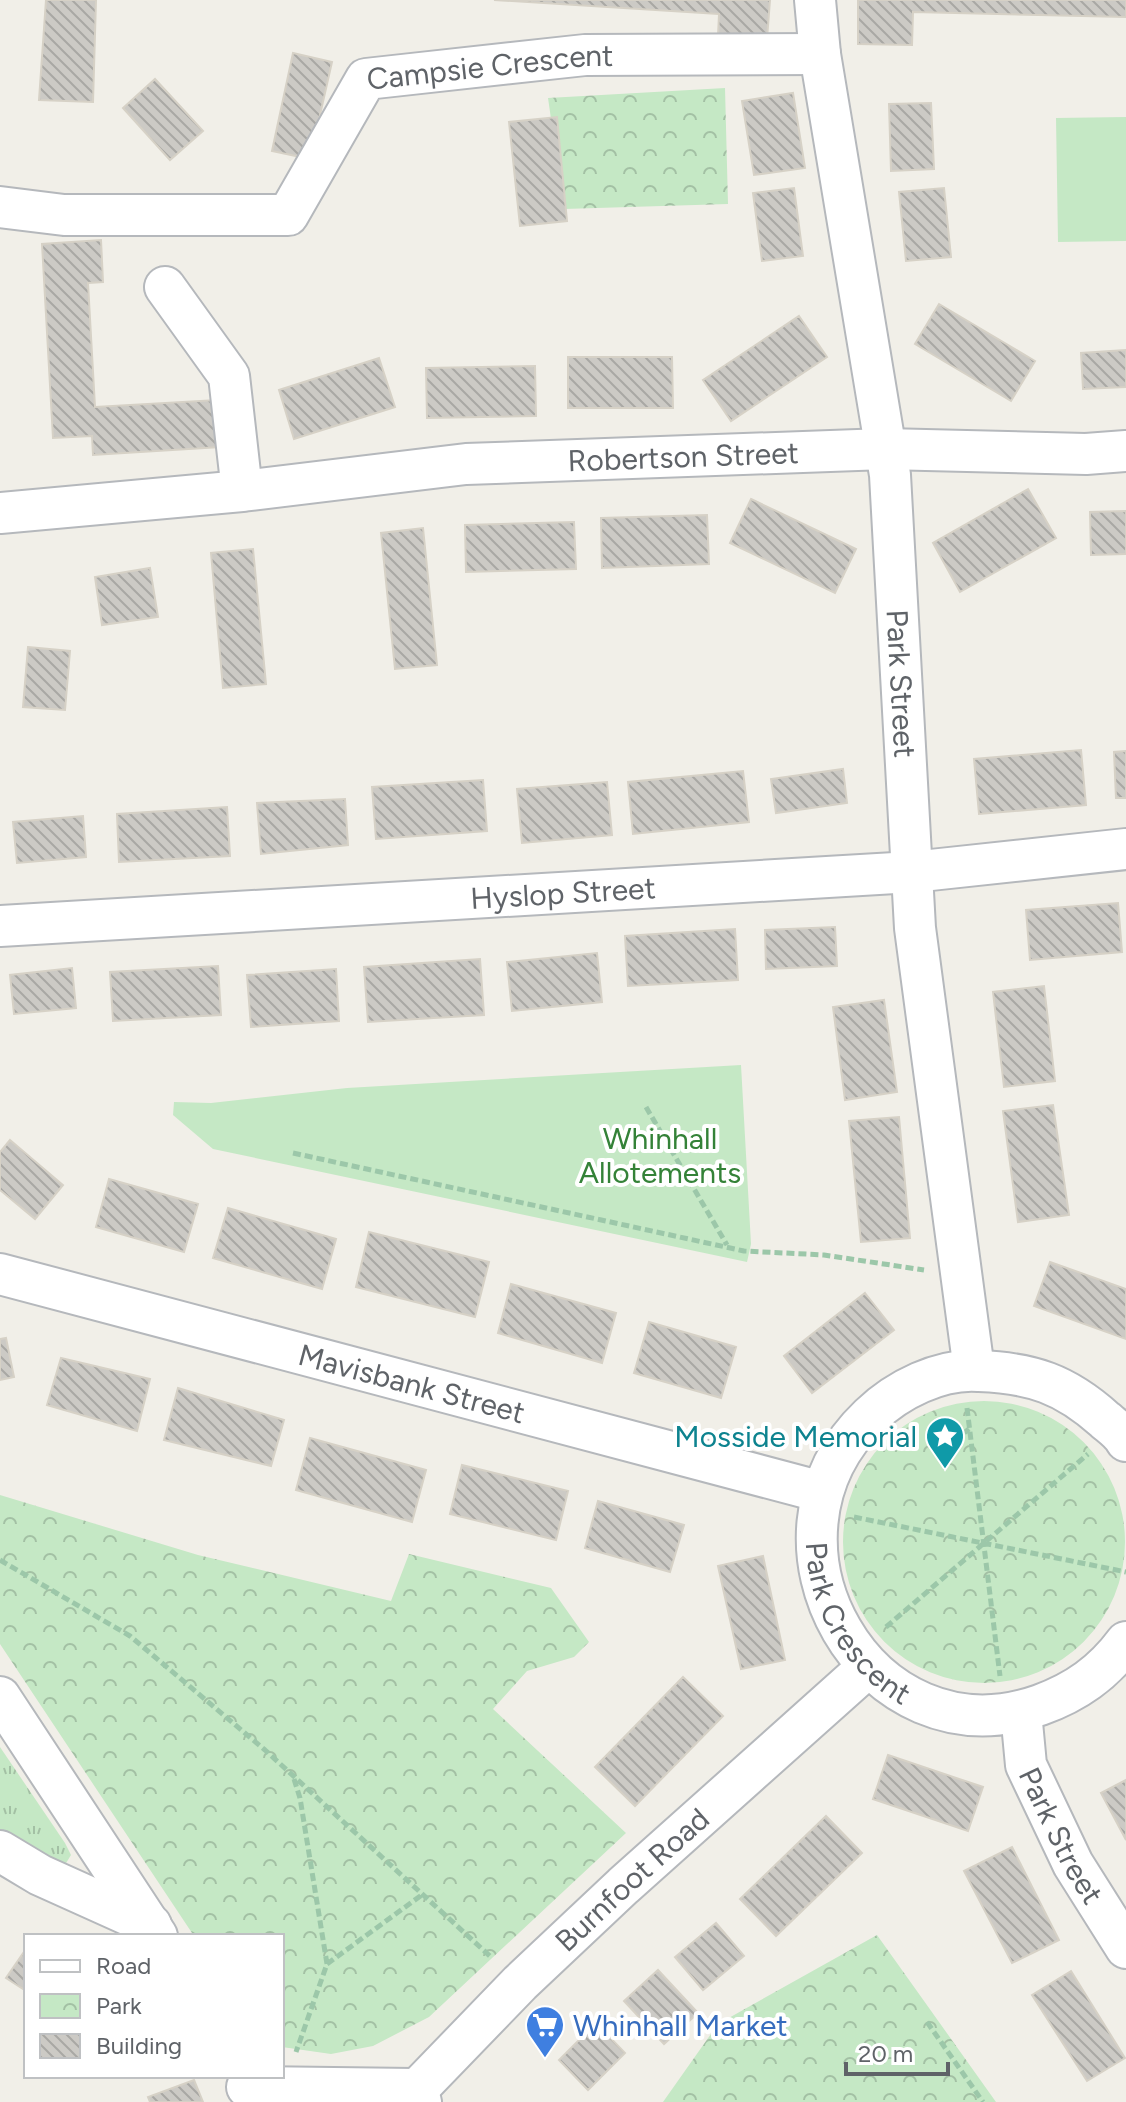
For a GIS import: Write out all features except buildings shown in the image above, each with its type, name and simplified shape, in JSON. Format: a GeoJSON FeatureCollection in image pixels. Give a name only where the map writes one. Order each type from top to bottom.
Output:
{"type":"FeatureCollection","features":[{"type":"Feature","properties":{"kind":"street","name":"Park Street"},"geometry":{"type":"LineString","coordinates":[[815,0],[820,54],[890,475],[915,928],[961,1274],[968,1371]]}},
{"type":"Feature","properties":{"kind":"street","name":"Campsie Crescent"},"geometry":{"type":"LineString","coordinates":[[0,207],[64,215],[288,215],[366,79],[585,55],[820,54]]}},
{"type":"Feature","properties":{"kind":"street"},"geometry":{"type":"LineString","coordinates":[[165,287],[229,376],[242,491]]}},
{"type":"Feature","properties":{"kind":"street","name":"Robertson Street"},"geometry":{"type":"LineString","coordinates":[[0,513],[242,491],[466,464],[885,449],[1086,454],[1126,451]]}},
{"type":"Feature","properties":{"kind":"street","name":"Hyslop Street"},"geometry":{"type":"LineString","coordinates":[[0,926],[912,872],[1126,849]]}},
{"type":"Feature","properties":{"kind":"street","name":"Mavisbank Street"},"geometry":{"type":"LineString","coordinates":[[0,1274],[820,1501]]}},
{"type":"Feature","properties":{"kind":"street","name":"Park Crescent"},"geometry":{"type":"LineString","coordinates":[[1123,1434],[1077,1395],[1021,1373],[968,1371],[941,1376],[910,1388],[881,1406],[857,1429],[837,1456],[820,1501],[817,1573],[835,1624],[862,1660],[920,1701],[949,1711],[1013,1712],[1068,1695],[1109,1665],[1126,1642]]}},
{"type":"Feature","properties":{"kind":"street","name":"Burnfoot Road"},"geometry":{"type":"LineString","coordinates":[[413,2098],[520,1983],[862,1660]]}},
{"type":"Feature","properties":{"kind":"street"},"geometry":{"type":"LineString","coordinates":[[0,1697],[154,1930]]}},
{"type":"Feature","properties":{"kind":"street","name":"Park Street"},"geometry":{"type":"LineString","coordinates":[[1013,1712],[1026,1765],[1073,1864],[1126,1948]]}},
{"type":"Feature","properties":{"kind":"street"},"geometry":{"type":"LineString","coordinates":[[0,1851],[40,1875],[154,1930]]}},
{"type":"Feature","properties":{"kind":"street"},"geometry":{"type":"LineString","coordinates":[[256,2088],[413,2098]]}},
{"type":"Feature","properties":{"kind":"path"},"geometry":{"type":"LineString","coordinates":[[646,1107],[728,1246]]}},
{"type":"Feature","properties":{"kind":"path"},"geometry":{"type":"LineString","coordinates":[[293,1153],[744,1251],[824,1255],[961,1274]]}},
{"type":"Feature","properties":{"kind":"path"},"geometry":{"type":"LineString","coordinates":[[968,1371],[969,1429],[983,1543],[1013,1712]]}},
{"type":"Feature","properties":{"kind":"path"},"geometry":{"type":"LineString","coordinates":[[944,1459],[944,1449],[969,1429]]}},
{"type":"Feature","properties":{"kind":"path"},"geometry":{"type":"LineString","coordinates":[[862,1660],[983,1543],[1123,1434]]}},
{"type":"Feature","properties":{"kind":"path"},"geometry":{"type":"LineString","coordinates":[[820,1501],[983,1543],[1126,1572]]}},
{"type":"Feature","properties":{"kind":"path"},"geometry":{"type":"LineString","coordinates":[[0,1560],[130,1636],[292,1775],[520,1983]]}},
{"type":"Feature","properties":{"kind":"path"},"geometry":{"type":"LineString","coordinates":[[292,1775],[300,1798],[327,1964]]}},
{"type":"Feature","properties":{"kind":"path"},"geometry":{"type":"LineString","coordinates":[[284,2039],[327,1964],[423,1894]]}},
{"type":"Feature","properties":{"kind":"path"},"geometry":{"type":"LineString","coordinates":[[927,2022],[983,2102]]}},
{"type":"Feature","properties":{"kind":"green space"},"geometry":{"type":"Polygon","coordinates":[[[725,88],[728,204],[564,209],[548,98],[725,88]]]}},
{"type":"Feature","properties":{"kind":"green space"},"geometry":{"type":"Polygon","coordinates":[[[1126,117],[1126,241],[1058,242],[1056,118],[1126,117]]]}},
{"type":"Feature","properties":{"kind":"green space","name":"Whinhall Allotements"},"geometry":{"type":"Polygon","coordinates":[[[741,1065],[751,1244],[747,1262],[213,1149],[173,1115],[174,1102],[211,1103],[347,1088],[741,1065]]]}},
{"type":"Feature","properties":{"kind":"green space"},"geometry":{"type":"Polygon","coordinates":[[[984,1401],[1011,1404],[1038,1412],[1084,1442],[1114,1488],[1122,1515],[1125,1542],[1122,1569],[1114,1596],[1084,1642],[1038,1672],[1011,1680],[984,1683],[957,1680],[930,1672],[884,1642],[854,1596],[846,1569],[843,1542],[846,1515],[854,1488],[884,1442],[930,1412],[957,1404],[984,1401]]]}},
{"type":"Feature","properties":{"kind":"green space"},"geometry":{"type":"Polygon","coordinates":[[[0,1495],[198,1555],[391,1601],[409,1554],[551,1588],[589,1642],[574,1657],[527,1671],[493,1709],[626,1833],[429,2017],[373,2046],[331,2054],[284,2047],[284,1934],[193,1934],[0,1644],[0,1495]]]}},
{"type":"Feature","properties":{"kind":"green space"},"geometry":{"type":"Polygon","coordinates":[[[0,1747],[65,1843],[71,1855],[63,1868],[0,1832],[0,1747]]]}},
{"type":"Feature","properties":{"kind":"green space"},"geometry":{"type":"Polygon","coordinates":[[[877,1935],[996,2102],[663,2102],[718,2024],[877,1935]]]}},
{"type":"Feature","properties":{"kind":"place","name":"Mosside Memorial"},"geometry":{"type":"Point","coordinates":[945,1470]}},
{"type":"Feature","properties":{"kind":"place","name":"Whinhall Market"},"geometry":{"type":"Point","coordinates":[545,2059]}}]}
